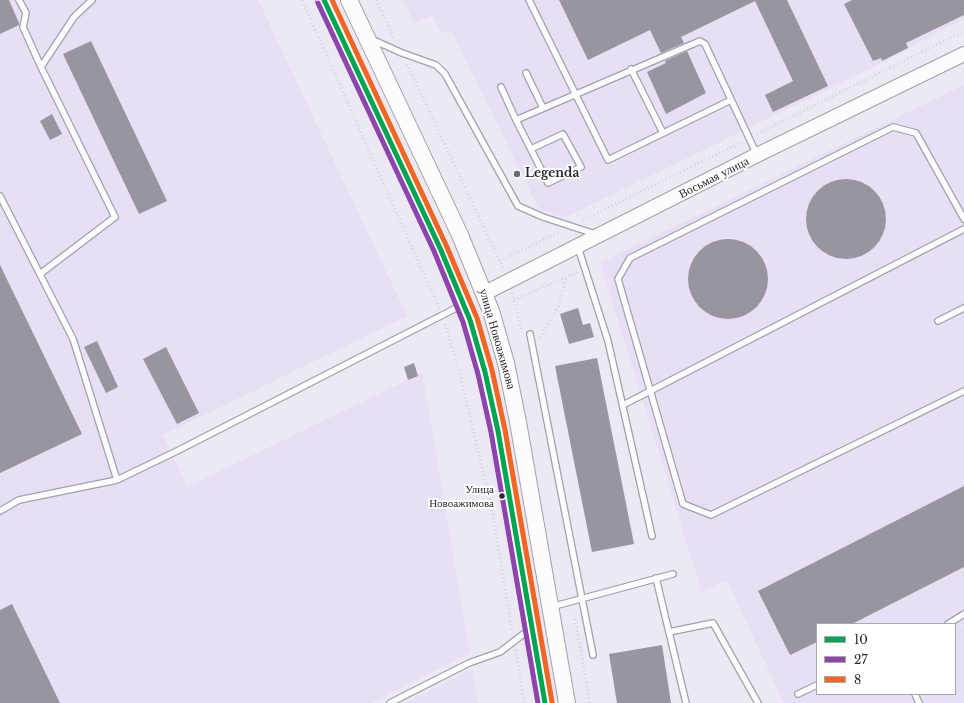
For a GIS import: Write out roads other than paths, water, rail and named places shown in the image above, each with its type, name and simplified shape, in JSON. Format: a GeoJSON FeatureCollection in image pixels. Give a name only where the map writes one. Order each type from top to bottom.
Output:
{"type":"FeatureCollection","features":[{"type":"Feature","properties":{"kind":"main road","name":"улица Новоажимова"},"geometry":{"type":"LineString","coordinates":[[324,0],[379,115],[464,304],[485,372],[498,431],[545,703]]}},
{"type":"Feature","properties":{"kind":"main road","name":"улица Новоажимова"},"geometry":{"type":"LineString","coordinates":[[349,0],[485,293],[506,363],[518,422],[567,703]]}},
{"type":"Feature","properties":{"kind":"main road","name":"Восьмая улица"},"geometry":{"type":"LineString","coordinates":[[464,304],[485,293]]}},
{"type":"Feature","properties":{"kind":"street","name":"Восьмая улица"},"geometry":{"type":"LineString","coordinates":[[485,293],[964,54]]}},
{"type":"Feature","properties":{"kind":"lane"},"geometry":{"type":"LineString","coordinates":[[20,0],[26,12],[23,27],[41,67],[115,217],[40,274]]}},
{"type":"Feature","properties":{"kind":"lane"},"geometry":{"type":"LineString","coordinates":[[41,67],[74,17],[92,0]]}},
{"type":"Feature","properties":{"kind":"lane"},"geometry":{"type":"LineString","coordinates":[[529,0],[608,160],[731,100]]}},
{"type":"Feature","properties":{"kind":"lane"},"geometry":{"type":"LineString","coordinates":[[367,37],[402,53],[436,65],[445,74],[518,206],[542,217],[601,236]]}},
{"type":"Feature","properties":{"kind":"lane"},"geometry":{"type":"LineString","coordinates":[[516,120],[631,69],[700,41],[705,44],[757,156]]}},
{"type":"Feature","properties":{"kind":"lane"},"geometry":{"type":"LineString","coordinates":[[631,69],[663,133]]}},
{"type":"Feature","properties":{"kind":"lane"},"geometry":{"type":"LineString","coordinates":[[526,73],[543,108]]}},
{"type":"Feature","properties":{"kind":"lane"},"geometry":{"type":"LineString","coordinates":[[501,87],[516,120],[548,183],[581,168],[564,134],[531,149]]}},
{"type":"Feature","properties":{"kind":"lane"},"geometry":{"type":"LineString","coordinates":[[964,219],[916,133],[893,127],[630,258],[618,280],[683,504],[711,515],[964,391]]}},
{"type":"Feature","properties":{"kind":"lane"},"geometry":{"type":"LineString","coordinates":[[0,196],[73,339],[117,480]]}},
{"type":"Feature","properties":{"kind":"lane"},"geometry":{"type":"LineString","coordinates":[[623,406],[964,229]]}},
{"type":"Feature","properties":{"kind":"lane"},"geometry":{"type":"LineString","coordinates":[[578,247],[608,341],[652,536]]}},
{"type":"Feature","properties":{"kind":"lane"},"geometry":{"type":"LineString","coordinates":[[0,511],[19,500],[117,480],[186,447],[464,304]]}},
{"type":"Feature","properties":{"kind":"lane"},"geometry":{"type":"LineString","coordinates":[[938,321],[964,308]]}},
{"type":"Feature","properties":{"kind":"lane"},"geometry":{"type":"LineString","coordinates":[[530,334],[593,655]]}},
{"type":"Feature","properties":{"kind":"lane"},"geometry":{"type":"LineString","coordinates":[[551,607],[673,574]]}},
{"type":"Feature","properties":{"kind":"lane"},"geometry":{"type":"LineString","coordinates":[[656,578],[686,703]]}},
{"type":"Feature","properties":{"kind":"lane"},"geometry":{"type":"LineString","coordinates":[[950,623],[964,614]]}},
{"type":"Feature","properties":{"kind":"lane"},"geometry":{"type":"LineString","coordinates":[[669,632],[713,623],[758,703]]}},
{"type":"Feature","properties":{"kind":"lane"},"geometry":{"type":"LineString","coordinates":[[390,703],[469,663],[500,652],[532,627]]}},
{"type":"Feature","properties":{"kind":"lane"},"geometry":{"type":"LineString","coordinates":[[798,694],[816,685]]}},
{"type":"Feature","properties":{"kind":"place","name":"Legenda"},"geometry":{"type":"Point","coordinates":[517,174]}},
{"type":"Feature","properties":{"kind":"place","name":"Улица Новоажимова"},"geometry":{"type":"Point","coordinates":[502,496]}}]}
